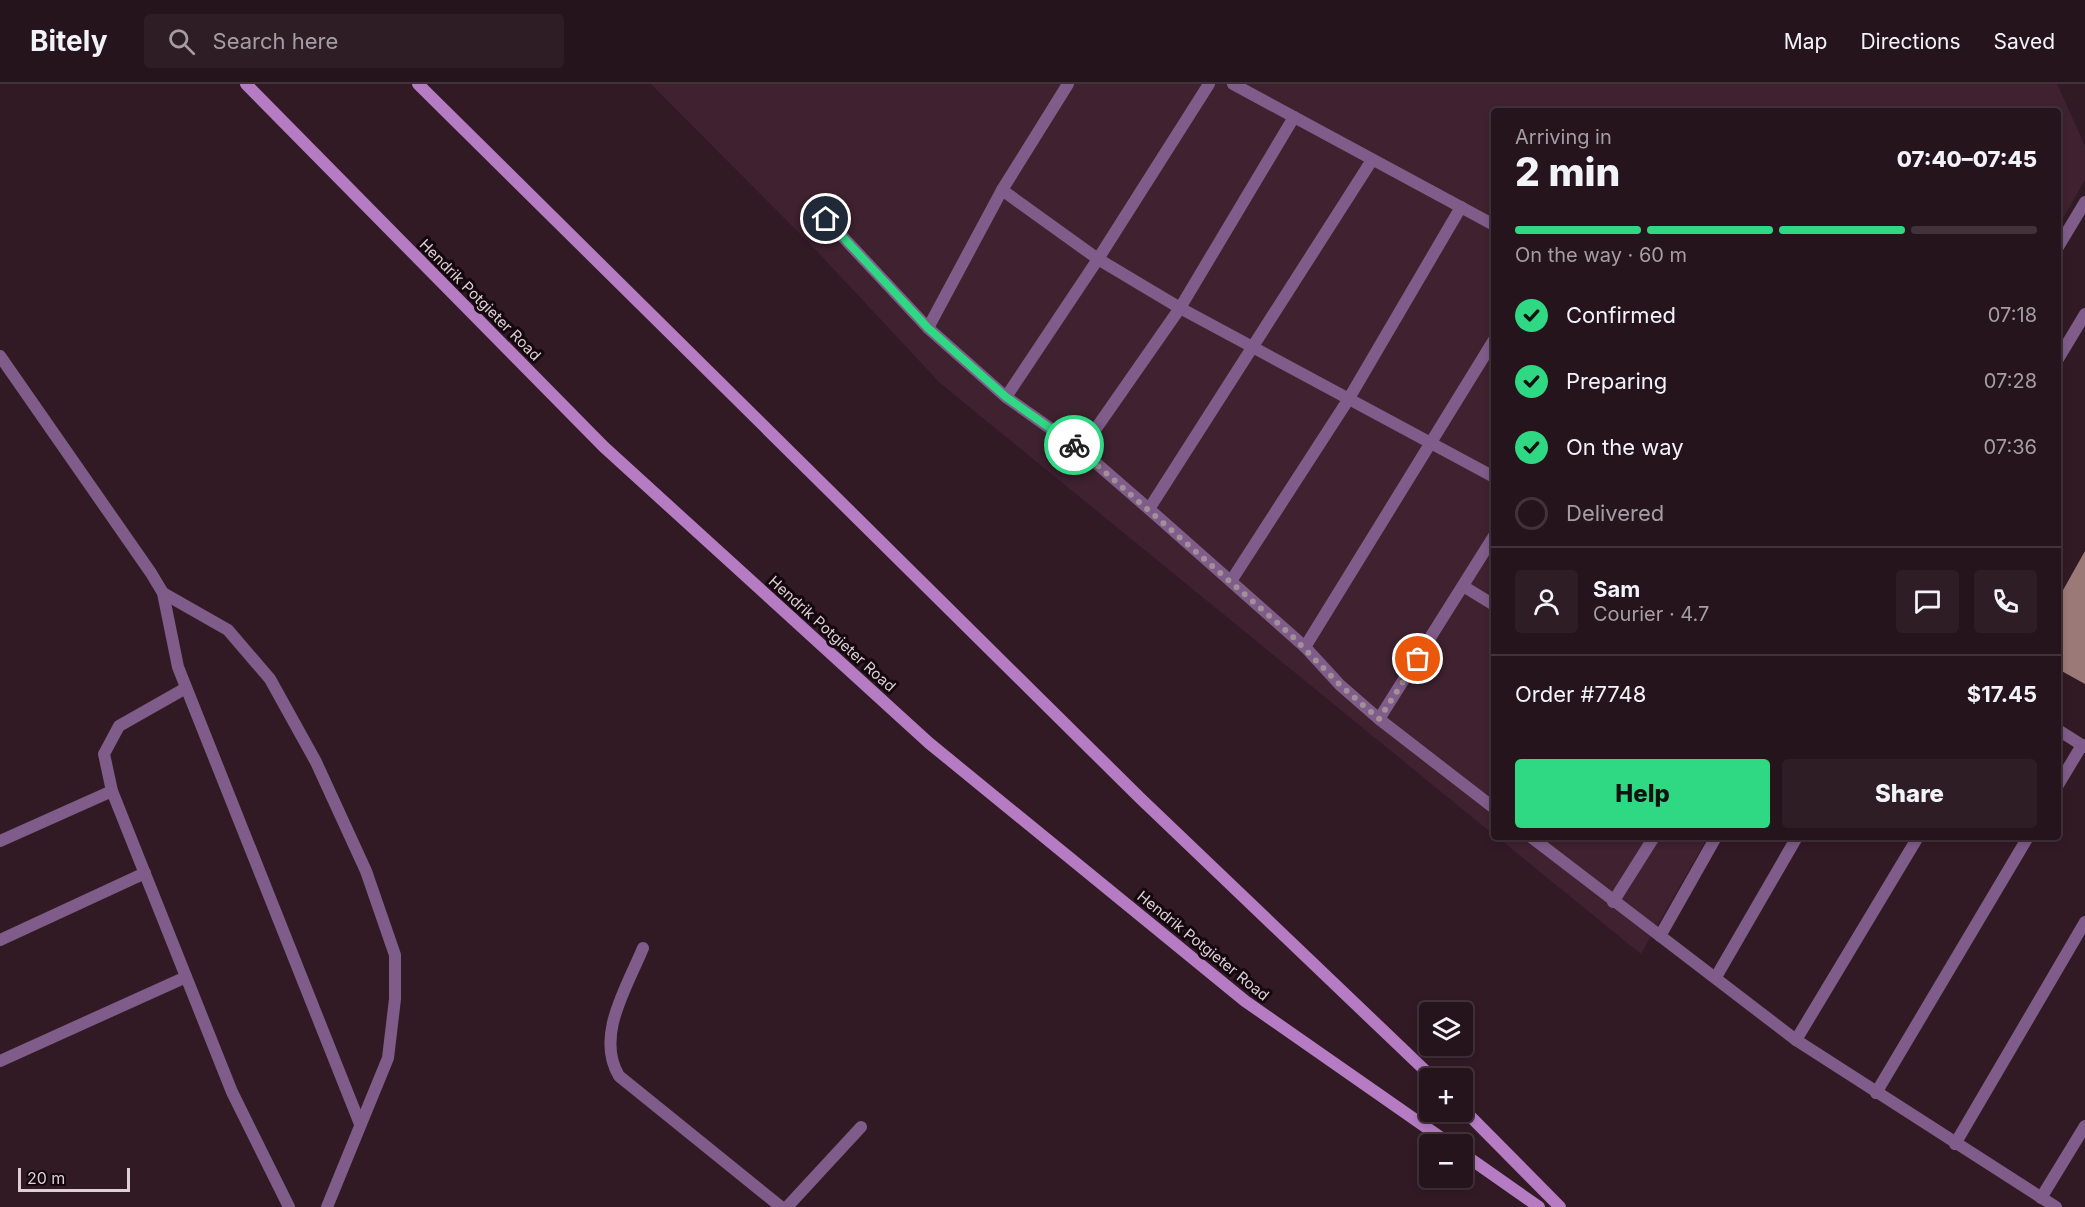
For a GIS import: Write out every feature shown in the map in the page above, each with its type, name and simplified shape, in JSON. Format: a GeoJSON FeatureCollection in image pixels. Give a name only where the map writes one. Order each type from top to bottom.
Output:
{"type":"FeatureCollection","features":[{"type":"Feature","properties":{"kind":"main road","name":"Hendrik Potgieter Road"},"geometry":{"type":"LineString","coordinates":[[246,84],[604,447],[929,743],[1245,1001],[1436,1134]]}},
{"type":"Feature","properties":{"kind":"main road"},"geometry":{"type":"LineString","coordinates":[[423,87],[1140,798],[1423,1068]]}},
{"type":"Feature","properties":{"kind":"main road"},"geometry":{"type":"LineString","coordinates":[[1473,1119],[1560,1207]]}},
{"type":"Feature","properties":{"kind":"main road"},"geometry":{"type":"LineString","coordinates":[[1473,1161],[1539,1207]]}},
{"type":"Feature","properties":{"kind":"street"},"geometry":{"type":"LineString","coordinates":[[928,328],[1002,190],[1068,84]]}},
{"type":"Feature","properties":{"kind":"street"},"geometry":{"type":"LineString","coordinates":[[1006,397],[1098,260],[1209,84]]}},
{"type":"Feature","properties":{"kind":"street"},"geometry":{"type":"LineString","coordinates":[[1233,84],[1491,223]]}},
{"type":"Feature","properties":{"kind":"street"},"geometry":{"type":"LineString","coordinates":[[1081,450],[1180,308],[1294,117]]}},
{"type":"Feature","properties":{"kind":"street"},"geometry":{"type":"LineString","coordinates":[[1149,509],[1372,160]]}},
{"type":"Feature","properties":{"kind":"street"},"geometry":{"type":"LineString","coordinates":[[1002,190],[1098,260],[1180,308],[1491,475]]}},
{"type":"Feature","properties":{"kind":"street"},"geometry":{"type":"LineString","coordinates":[[2061,242],[2085,202]]}},
{"type":"Feature","properties":{"kind":"street"},"geometry":{"type":"LineString","coordinates":[[1231,581],[1348,400],[1461,207]]}},
{"type":"Feature","properties":{"kind":"street"},"geometry":{"type":"LineString","coordinates":[[826,219],[928,328],[1006,397],[1081,450],[1305,647],[1340,685],[1379,719],[1491,806]]}},
{"type":"Feature","properties":{"kind":"street"},"geometry":{"type":"LineString","coordinates":[[2061,354],[2085,314]]}},
{"type":"Feature","properties":{"kind":"street"},"geometry":{"type":"LineString","coordinates":[[1305,647],[1491,345]]}},
{"type":"Feature","properties":{"kind":"street"},"geometry":{"type":"LineString","coordinates":[[0,356],[142,558],[163,593],[178,667],[360,1124]]}},
{"type":"Feature","properties":{"kind":"street"},"geometry":{"type":"LineString","coordinates":[[1379,719],[1491,541]]}},
{"type":"Feature","properties":{"kind":"street"},"geometry":{"type":"LineString","coordinates":[[1463,586],[1491,604]]}},
{"type":"Feature","properties":{"kind":"street"},"geometry":{"type":"LineString","coordinates":[[163,593],[228,630],[270,679],[316,762],[366,871],[395,955],[395,999],[388,1058],[327,1207]]}},
{"type":"Feature","properties":{"kind":"street"},"geometry":{"type":"LineString","coordinates":[[186,688],[120,726],[104,754],[112,791],[232,1092],[289,1207]]}},
{"type":"Feature","properties":{"kind":"street"},"geometry":{"type":"LineString","coordinates":[[2061,732],[2083,746],[2061,780]]}},
{"type":"Feature","properties":{"kind":"street"},"geometry":{"type":"LineString","coordinates":[[0,841],[112,791]]}},
{"type":"Feature","properties":{"kind":"street"},"geometry":{"type":"LineString","coordinates":[[1535,840],[1796,1040],[2056,1207]]}},
{"type":"Feature","properties":{"kind":"street"},"geometry":{"type":"LineString","coordinates":[[1613,902],[1652,840]]}},
{"type":"Feature","properties":{"kind":"street"},"geometry":{"type":"LineString","coordinates":[[1660,936],[1714,840]]}},
{"type":"Feature","properties":{"kind":"street"},"geometry":{"type":"LineString","coordinates":[[1716,977],[1795,840]]}},
{"type":"Feature","properties":{"kind":"street"},"geometry":{"type":"LineString","coordinates":[[1796,1040],[1916,840]]}},
{"type":"Feature","properties":{"kind":"street"},"geometry":{"type":"LineString","coordinates":[[1876,1093],[2026,840]]}},
{"type":"Feature","properties":{"kind":"street"},"geometry":{"type":"LineString","coordinates":[[0,940],[145,873]]}},
{"type":"Feature","properties":{"kind":"street"},"geometry":{"type":"LineString","coordinates":[[1955,1144],[2085,922]]}},
{"type":"Feature","properties":{"kind":"street"},"geometry":{"type":"LineString","coordinates":[[643,948],[610,1031],[609,1048],[612,1064],[619,1076],[781,1207]]}},
{"type":"Feature","properties":{"kind":"street"},"geometry":{"type":"LineString","coordinates":[[0,1061],[186,977]]}},
{"type":"Feature","properties":{"kind":"street"},"geometry":{"type":"LineString","coordinates":[[2041,1198],[2085,1126]]}},
{"type":"Feature","properties":{"kind":"street"},"geometry":{"type":"LineString","coordinates":[[787,1207],[861,1127]]}},
{"type":"Feature","properties":{"kind":"shaded area"},"geometry":{"type":"Polygon","coordinates":[[[651,84],[2057,84],[2085,146],[2085,180],[2061,222],[2061,108],[1491,108],[1491,833],[940,383],[812,246],[651,84]]]}},
{"type":"Feature","properties":{"kind":"shaded area"},"geometry":{"type":"Polygon","coordinates":[[[1501,840],[1706,840],[1641,954],[1501,840]]]}},
{"type":"Feature","properties":{"kind":"building"},"geometry":{"type":"Polygon","coordinates":[[[2085,551],[2085,684],[2061,671],[2061,594],[2085,551]]]}},
{"type":"Feature","properties":{"kind":"way so far"},"geometry":{"type":"LineString","coordinates":[[1074,445],[1305,647],[1340,685],[1379,719],[1418,659]]}},
{"type":"Feature","properties":{"kind":"route"},"geometry":{"type":"LineString","coordinates":[[826,219],[928,328],[1006,397],[1074,445]]}}]}
